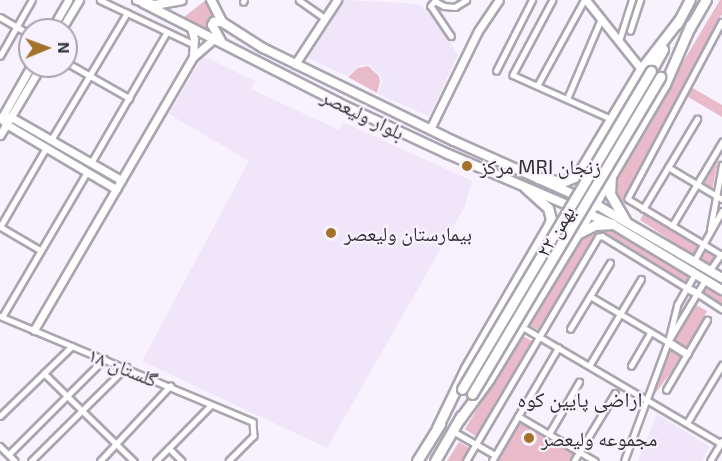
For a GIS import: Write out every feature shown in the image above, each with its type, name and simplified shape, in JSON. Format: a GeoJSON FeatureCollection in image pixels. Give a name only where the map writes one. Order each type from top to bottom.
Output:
{"type":"FeatureCollection","features":[{"type":"Feature","properties":{"kind":"highway","name":"۲۲ بهمن"},"geometry":{"type":"LineString","coordinates":[[435,461],[472,394],[706,0]]}},
{"type":"Feature","properties":{"kind":"highway","name":"۲۲ بهمن"},"geometry":{"type":"LineString","coordinates":[[417,461],[462,389],[646,70],[679,20],[687,1]]}},
{"type":"Feature","properties":{"kind":"highway"},"geometry":{"type":"LineString","coordinates":[[459,420],[489,380],[595,204],[664,84],[692,24]]}},
{"type":"Feature","properties":{"kind":"highway"},"geometry":{"type":"LineString","coordinates":[[538,178],[562,182],[571,180],[583,170],[646,70]]}},
{"type":"Feature","properties":{"kind":"highway"},"geometry":{"type":"LineString","coordinates":[[594,150],[602,162],[617,163]]}},
{"type":"Feature","properties":{"kind":"highway"},"geometry":{"type":"LineString","coordinates":[[611,176],[612,201],[625,220]]}},
{"type":"Feature","properties":{"kind":"highway"},"geometry":{"type":"LineString","coordinates":[[437,428],[466,368],[549,225],[550,213],[543,202],[526,188]]}},
{"type":"Feature","properties":{"kind":"highway"},"geometry":{"type":"LineString","coordinates":[[576,234],[595,225],[612,224]]}},
{"type":"Feature","properties":{"kind":"highway"},"geometry":{"type":"LineString","coordinates":[[541,239],[555,242],[565,252]]}},
{"type":"Feature","properties":{"kind":"main road"},"geometry":{"type":"LineString","coordinates":[[140,1],[167,5],[182,0]]}},
{"type":"Feature","properties":{"kind":"main road","name":"بلوار ولیعصر"},"geometry":{"type":"LineString","coordinates":[[211,0],[222,21],[241,36],[454,141],[595,204],[722,278]]}},
{"type":"Feature","properties":{"kind":"main road","name":"بلوار ولیعصر"},"geometry":{"type":"LineString","coordinates":[[140,1],[224,45],[448,154],[612,224],[722,290]]}},
{"type":"Feature","properties":{"kind":"main road"},"geometry":{"type":"LineString","coordinates":[[222,21],[214,22],[212,25],[224,45]]}},
{"type":"Feature","properties":{"kind":"main road"},"geometry":{"type":"LineString","coordinates":[[448,154],[454,141]]}},
{"type":"Feature","properties":{"kind":"street"},"geometry":{"type":"LineString","coordinates":[[0,56],[32,0]]}},
{"type":"Feature","properties":{"kind":"street"},"geometry":{"type":"LineString","coordinates":[[58,18],[68,0]]}},
{"type":"Feature","properties":{"kind":"street"},"geometry":{"type":"LineString","coordinates":[[68,18],[79,0]]}},
{"type":"Feature","properties":{"kind":"street"},"geometry":{"type":"LineString","coordinates":[[100,0],[193,44]]}},
{"type":"Feature","properties":{"kind":"street"},"geometry":{"type":"LineString","coordinates":[[299,0],[325,18]]}},
{"type":"Feature","properties":{"kind":"street"},"geometry":{"type":"LineString","coordinates":[[295,64],[337,0]]}},
{"type":"Feature","properties":{"kind":"street"},"geometry":{"type":"LineString","coordinates":[[450,36],[431,6],[435,1],[444,6],[456,7],[466,0]]}},
{"type":"Feature","properties":{"kind":"street"},"geometry":{"type":"LineString","coordinates":[[429,129],[478,32],[499,0]]}},
{"type":"Feature","properties":{"kind":"street"},"geometry":{"type":"LineString","coordinates":[[496,71],[532,0]]}},
{"type":"Feature","properties":{"kind":"street"},"geometry":{"type":"LineString","coordinates":[[553,0],[513,75],[606,117]]}},
{"type":"Feature","properties":{"kind":"street"},"geometry":{"type":"LineString","coordinates":[[537,86],[585,0],[619,42],[646,70]]}},
{"type":"Feature","properties":{"kind":"street"},"geometry":{"type":"LineString","coordinates":[[619,42],[632,0]]}},
{"type":"Feature","properties":{"kind":"street"},"geometry":{"type":"LineString","coordinates":[[630,31],[640,0]]}},
{"type":"Feature","properties":{"kind":"street"},"geometry":{"type":"LineString","coordinates":[[51,140],[127,13]]}},
{"type":"Feature","properties":{"kind":"street"},"geometry":{"type":"LineString","coordinates":[[0,17],[17,27]]}},
{"type":"Feature","properties":{"kind":"street"},"geometry":{"type":"LineString","coordinates":[[567,99],[601,19]]}},
{"type":"Feature","properties":{"kind":"street"},"geometry":{"type":"LineString","coordinates":[[710,270],[721,254],[628,199],[722,22]]}},
{"type":"Feature","properties":{"kind":"street"},"geometry":{"type":"LineString","coordinates":[[191,27],[192,57]]}},
{"type":"Feature","properties":{"kind":"street"},"geometry":{"type":"LineString","coordinates":[[92,163],[167,32]]}},
{"type":"Feature","properties":{"kind":"street"},"geometry":{"type":"LineString","coordinates":[[34,330],[192,57],[214,39]]}},
{"type":"Feature","properties":{"kind":"street"},"geometry":{"type":"LineString","coordinates":[[78,69],[129,98]]}},
{"type":"Feature","properties":{"kind":"street"},"geometry":{"type":"LineString","coordinates":[[0,135],[2,119],[24,78]]}},
{"type":"Feature","properties":{"kind":"street"},"geometry":{"type":"LineString","coordinates":[[11,117],[33,78]]}},
{"type":"Feature","properties":{"kind":"street"},"geometry":{"type":"LineString","coordinates":[[2,119],[11,117],[121,180]]}},
{"type":"Feature","properties":{"kind":"street"},"geometry":{"type":"LineString","coordinates":[[2,119],[116,189]]}},
{"type":"Feature","properties":{"kind":"street"},"geometry":{"type":"LineString","coordinates":[[643,208],[697,119]]}},
{"type":"Feature","properties":{"kind":"street"},"geometry":{"type":"LineString","coordinates":[[672,226],[722,142]]}},
{"type":"Feature","properties":{"kind":"street"},"geometry":{"type":"LineString","coordinates":[[40,251],[0,227],[46,148]]}},
{"type":"Feature","properties":{"kind":"street"},"geometry":{"type":"LineString","coordinates":[[710,230],[722,165]]}},
{"type":"Feature","properties":{"kind":"street"},"geometry":{"type":"LineString","coordinates":[[668,167],[722,199]]}},
{"type":"Feature","properties":{"kind":"street"},"geometry":{"type":"LineString","coordinates":[[1,317],[87,172]]}},
{"type":"Feature","properties":{"kind":"street"},"geometry":{"type":"LineString","coordinates":[[694,261],[722,211]]}},
{"type":"Feature","properties":{"kind":"street"},"geometry":{"type":"LineString","coordinates":[[466,461],[598,237],[602,236],[722,309]]}},
{"type":"Feature","properties":{"kind":"street"},"geometry":{"type":"LineString","coordinates":[[570,329],[610,263]]}},
{"type":"Feature","properties":{"kind":"street"},"geometry":{"type":"LineString","coordinates":[[624,461],[668,342],[677,305],[695,274]]}},
{"type":"Feature","properties":{"kind":"street"},"geometry":{"type":"LineString","coordinates":[[589,366],[641,279]]}},
{"type":"Feature","properties":{"kind":"street"},"geometry":{"type":"LineString","coordinates":[[668,342],[705,280]]}},
{"type":"Feature","properties":{"kind":"street"},"geometry":{"type":"LineString","coordinates":[[590,296],[687,354]]}},
{"type":"Feature","properties":{"kind":"street","name":"گلستان ۱۸"},"geometry":{"type":"LineString","coordinates":[[1,317],[254,422],[254,436],[229,461]]}},
{"type":"Feature","properties":{"kind":"street"},"geometry":{"type":"LineString","coordinates":[[666,390],[708,320]]}},
{"type":"Feature","properties":{"kind":"street"},"geometry":{"type":"LineString","coordinates":[[526,329],[722,443],[710,461]]}},
{"type":"Feature","properties":{"kind":"street"},"geometry":{"type":"LineString","coordinates":[[631,366],[651,332]]}},
{"type":"Feature","properties":{"kind":"street"},"geometry":{"type":"LineString","coordinates":[[0,416],[72,346]]}},
{"type":"Feature","properties":{"kind":"street"},"geometry":{"type":"LineString","coordinates":[[492,461],[558,348]]}},
{"type":"Feature","properties":{"kind":"street"},"geometry":{"type":"LineString","coordinates":[[10,453],[104,358]]}},
{"type":"Feature","properties":{"kind":"street"},"geometry":{"type":"LineString","coordinates":[[687,423],[720,374],[722,365]]}},
{"type":"Feature","properties":{"kind":"street"},"geometry":{"type":"LineString","coordinates":[[31,461],[126,367]]}},
{"type":"Feature","properties":{"kind":"street"},"geometry":{"type":"LineString","coordinates":[[44,373],[134,461]]}},
{"type":"Feature","properties":{"kind":"street"},"geometry":{"type":"LineString","coordinates":[[549,434],[579,382]]}},
{"type":"Feature","properties":{"kind":"street"},"geometry":{"type":"LineString","coordinates":[[100,461],[170,386]]}},
{"type":"Feature","properties":{"kind":"street"},"geometry":{"type":"LineString","coordinates":[[574,461],[615,393]]}},
{"type":"Feature","properties":{"kind":"street"},"geometry":{"type":"LineString","coordinates":[[156,461],[211,405]]}},
{"type":"Feature","properties":{"kind":"street"},"geometry":{"type":"LineString","coordinates":[[518,416],[595,461]]}},
{"type":"Feature","properties":{"kind":"street"},"geometry":{"type":"LineString","coordinates":[[453,431],[495,455]]}},
{"type":"Feature","properties":{"kind":"street"},"geometry":{"type":"LineString","coordinates":[[0,446],[10,453],[15,461]]}},
{"type":"Feature","properties":{"kind":"street"},"geometry":{"type":"LineString","coordinates":[[169,448],[182,461]]}},
{"type":"Feature","properties":{"kind":"shaded area"},"geometry":{"type":"Polygon","coordinates":[[[206,0],[214,17],[206,22],[211,31],[184,17],[206,0]]]}},
{"type":"Feature","properties":{"kind":"shaded area"},"geometry":{"type":"Polygon","coordinates":[[[341,0],[422,6],[433,18],[458,55],[429,116],[378,94],[382,82],[381,76],[370,65],[361,65],[347,76],[306,57],[341,0]]]}},
{"type":"Feature","properties":{"kind":"shaded area"},"geometry":{"type":"Polygon","coordinates":[[[722,0],[722,14],[622,204],[617,193],[618,171],[722,0]]]}},
{"type":"Feature","properties":{"kind":"shaded area","name":"بیمارستان ولیعصر"},"geometry":{"type":"Polygon","coordinates":[[[203,56],[255,81],[251,89],[339,130],[343,122],[472,181],[464,208],[327,448],[142,361],[249,161],[169,114],[203,56]]]}},
{"type":"Feature","properties":{"kind":"shaded area"},"geometry":{"type":"Polygon","coordinates":[[[368,66],[379,76],[377,93],[348,77],[358,68],[368,66]]]}},
{"type":"Feature","properties":{"kind":"shaded area"},"geometry":{"type":"Polygon","coordinates":[[[689,86],[722,105],[722,117],[685,95],[689,86]]]}},
{"type":"Feature","properties":{"kind":"shaded area"},"geometry":{"type":"Polygon","coordinates":[[[14,123],[110,178],[109,181],[13,126],[14,123]]]}},
{"type":"Feature","properties":{"kind":"shaded area"},"geometry":{"type":"Polygon","coordinates":[[[720,153],[712,190],[702,183],[720,153]]]}},
{"type":"Feature","properties":{"kind":"shaded area"},"geometry":{"type":"Polygon","coordinates":[[[596,208],[722,282],[722,286],[593,212],[596,208]]]}},
{"type":"Feature","properties":{"kind":"shaded area"},"geometry":{"type":"Polygon","coordinates":[[[645,211],[699,245],[693,255],[640,220],[645,211]]]}},
{"type":"Feature","properties":{"kind":"shaded area"},"geometry":{"type":"Polygon","coordinates":[[[606,229],[617,232],[689,276],[686,283],[602,234],[595,235],[606,229]]]}},
{"type":"Feature","properties":{"kind":"shaded area"},"geometry":{"type":"Polygon","coordinates":[[[590,233],[595,235],[540,331],[528,324],[575,244],[590,233]]]}},
{"type":"Feature","properties":{"kind":"shaded area"},"geometry":{"type":"Polygon","coordinates":[[[704,248],[716,255],[710,265],[698,258],[704,248]]]}},
{"type":"Feature","properties":{"kind":"shaded area"},"geometry":{"type":"Polygon","coordinates":[[[706,285],[722,295],[722,305],[701,293],[706,285]]]}},
{"type":"Feature","properties":{"kind":"shaded area"},"geometry":{"type":"Polygon","coordinates":[[[694,304],[707,311],[687,350],[672,342],[694,304]]]}},
{"type":"Feature","properties":{"kind":"shaded area"},"geometry":{"type":"Polygon","coordinates":[[[522,335],[533,342],[477,437],[465,429],[522,335]]]}},
{"type":"Feature","properties":{"kind":"shaded area"},"geometry":{"type":"Polygon","coordinates":[[[671,348],[684,355],[654,395],[671,348]]]}},
{"type":"Feature","properties":{"kind":"shaded area"},"geometry":{"type":"Polygon","coordinates":[[[657,414],[710,447],[701,461],[638,461],[657,414]]]}},
{"type":"Feature","properties":{"kind":"shaded area","name":"مجموعه ولیعصر"},"geometry":{"type":"Polygon","coordinates":[[[520,421],[575,454],[571,461],[497,461],[520,421]]]}},
{"type":"Feature","properties":{"kind":"shaded area"},"geometry":{"type":"Polygon","coordinates":[[[459,442],[471,449],[463,461],[447,461],[459,442]]]}},
{"type":"Feature","properties":{"kind":"place","name":"مرکز MRI زنجان"},"geometry":{"type":"Point","coordinates":[467,166]}},
{"type":"Feature","properties":{"kind":"place","name":"بیمارستان ولیعصر"},"geometry":{"type":"Point","coordinates":[331,233]}},
{"type":"Feature","properties":{"kind":"place","name":"مجموعه ولیعصر"},"geometry":{"type":"Point","coordinates":[529,438]}},
{"type":"Feature","properties":{"kind":"district","name":"اراضی پایین کوه"},"geometry":{"type":"Point","coordinates":[580,399]}}]}
